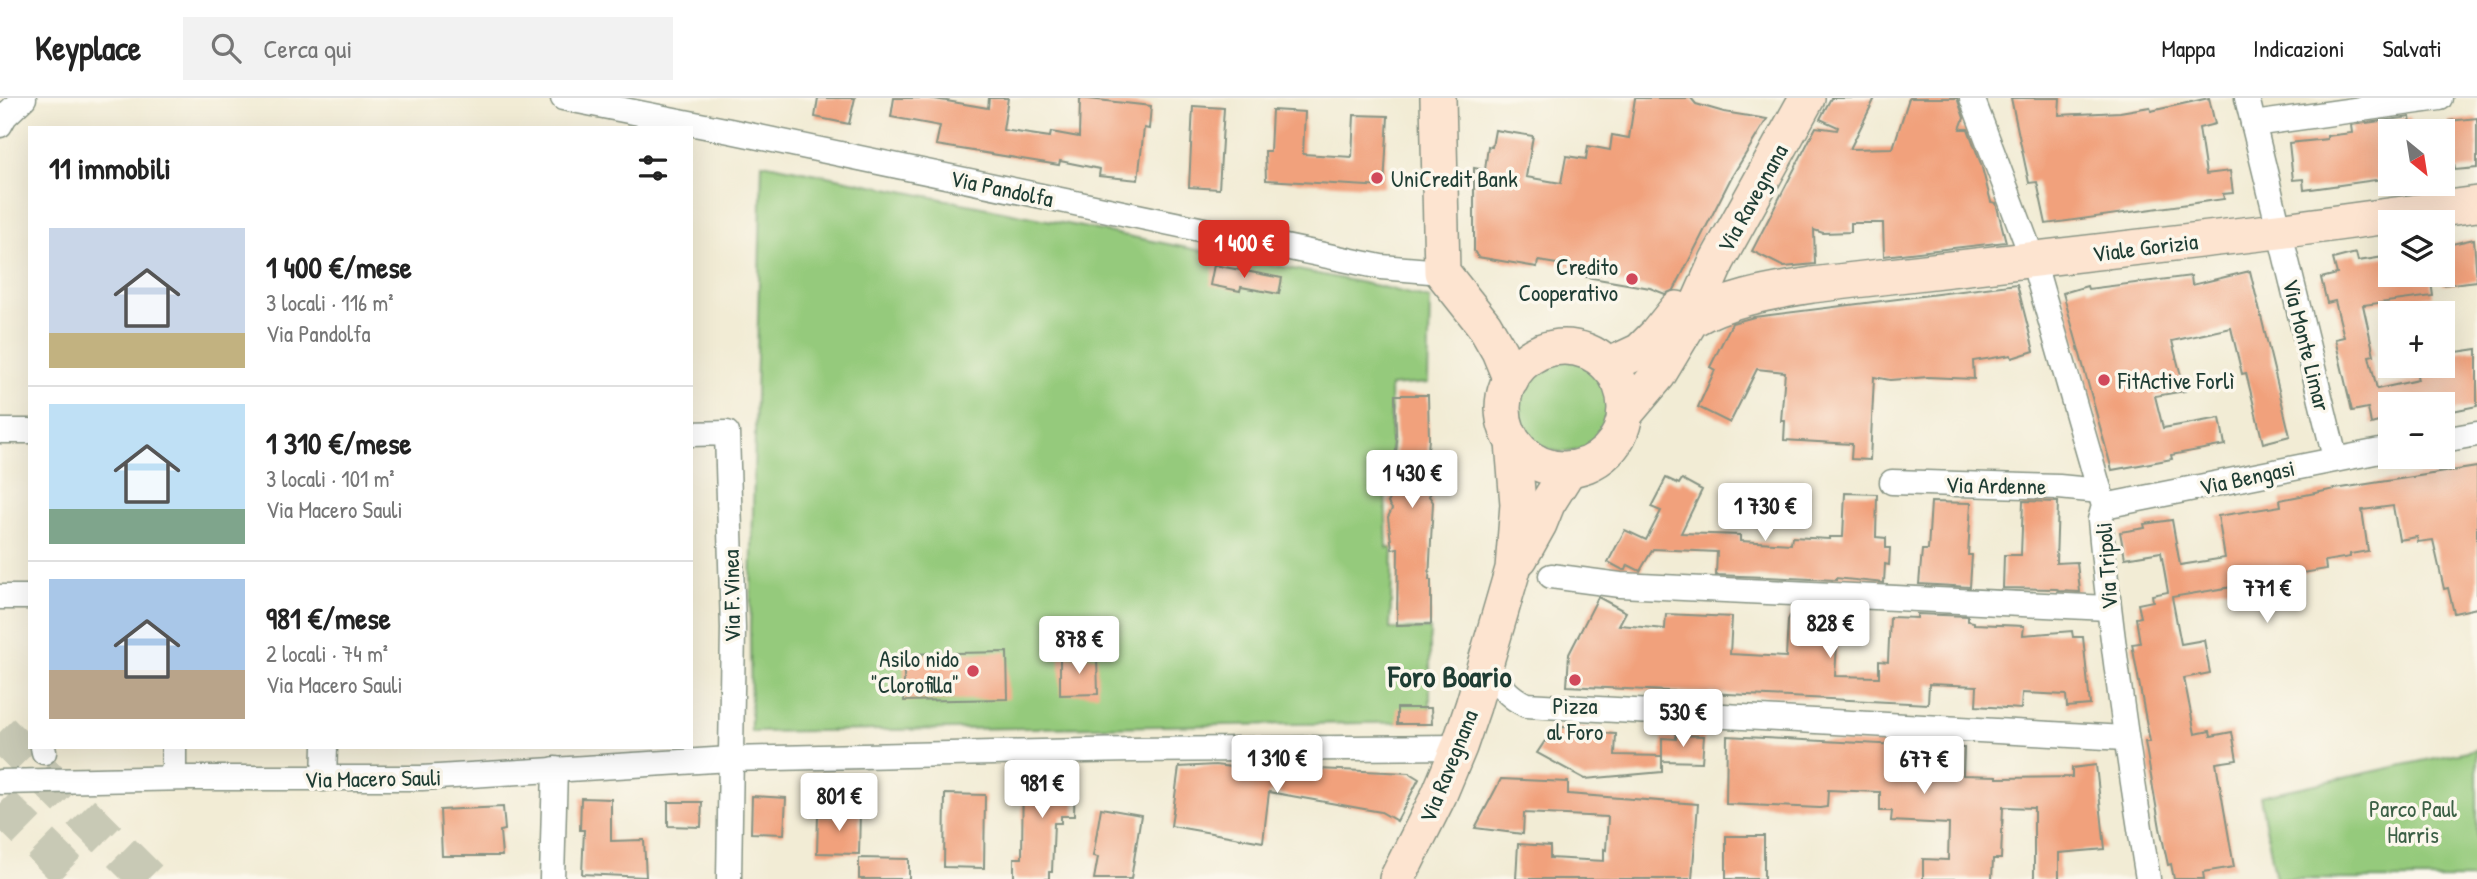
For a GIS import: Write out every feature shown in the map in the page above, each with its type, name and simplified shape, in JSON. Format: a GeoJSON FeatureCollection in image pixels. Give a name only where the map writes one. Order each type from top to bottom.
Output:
{"type":"FeatureCollection","features":[{"type":"Feature","properties":{"kind":"main road"},"geometry":{"type":"LineString","coordinates":[[1438,98],[1441,272],[1484,325],[1511,380]]}},
{"type":"Feature","properties":{"kind":"main road","name":"Via Ravegnana"},"geometry":{"type":"LineString","coordinates":[[1625,414],[1658,375],[1691,320],[1717,261],[1807,98]]}},
{"type":"Feature","properties":{"kind":"main road","name":"Viale Gorizia"},"geometry":{"type":"LineString","coordinates":[[1691,320],[1748,296],[1812,285],[2278,231],[2477,204]]}},
{"type":"Feature","properties":{"kind":"main road","name":"Via Ravegnana"},"geometry":{"type":"LineString","coordinates":[[1608,366],[1640,351],[1649,343],[1717,261]]}},
{"type":"Feature","properties":{"kind":"main road","name":"Viale Gorizia"},"geometry":{"type":"LineString","coordinates":[[1717,261],[1752,275],[1812,285]]}},
{"type":"Feature","properties":{"kind":"main road"},"geometry":{"type":"LineString","coordinates":[[1567,347],[1597,356],[1608,366],[1619,380],[1625,396],[1625,414],[1622,428],[1608,452],[1583,467],[1552,468],[1537,463],[1513,442],[1506,425],[1504,402],[1511,380],[1526,361],[1553,349],[1567,347]]}},
{"type":"Feature","properties":{"kind":"main road","name":"Via Ravegnana"},"geometry":{"type":"LineString","coordinates":[[1397,879],[1439,795],[1459,747],[1513,569],[1518,504],[1513,442]]}},
{"type":"Feature","properties":{"kind":"main road","name":"Via Ravegnana"},"geometry":{"type":"LineString","coordinates":[[1513,569],[1569,469]]}},
{"type":"Feature","properties":{"kind":"street"},"geometry":{"type":"LineString","coordinates":[[0,125],[5,116],[24,98]]}},
{"type":"Feature","properties":{"kind":"street","name":"Via Pandolfa"},"geometry":{"type":"LineString","coordinates":[[563,98],[758,136],[1381,267],[1441,272]]}},
{"type":"Feature","properties":{"kind":"street","name":"Via Tripoli"},"geometry":{"type":"LineString","coordinates":[[1972,98],[2033,260],[2102,499],[2101,520],[2108,608],[2148,879]]}},
{"type":"Feature","properties":{"kind":"street","name":"Via Monte Limar"},"geometry":{"type":"LineString","coordinates":[[2247,98],[2335,458]]}},
{"type":"Feature","properties":{"kind":"street"},"geometry":{"type":"LineString","coordinates":[[2253,124],[2440,98]]}},
{"type":"Feature","properties":{"kind":"street"},"geometry":{"type":"LineString","coordinates":[[0,431],[28,431]]}},
{"type":"Feature","properties":{"kind":"street","name":"Via F.Vinea"},"geometry":{"type":"LineString","coordinates":[[693,434],[727,433],[733,628],[729,879]]}},
{"type":"Feature","properties":{"kind":"street"},"geometry":{"type":"LineString","coordinates":[[2455,438],[2477,435]]}},
{"type":"Feature","properties":{"kind":"street","name":"Via Bengasi"},"geometry":{"type":"LineString","coordinates":[[2102,499],[2378,451]]}},
{"type":"Feature","properties":{"kind":"street","name":"Via Ardenne"},"geometry":{"type":"LineString","coordinates":[[1892,482],[2059,487],[2102,499]]}},
{"type":"Feature","properties":{"kind":"street"},"geometry":{"type":"LineString","coordinates":[[1551,576],[1620,585],[2108,608]]}},
{"type":"Feature","properties":{"kind":"street"},"geometry":{"type":"LineString","coordinates":[[0,597],[28,597]]}},
{"type":"Feature","properties":{"kind":"street"},"geometry":{"type":"LineString","coordinates":[[1485,663],[1507,693],[1526,705],[2125,737]]}},
{"type":"Feature","properties":{"kind":"street","name":"Via Macero Sauli"},"geometry":{"type":"LineString","coordinates":[[0,782],[182,778],[422,778],[730,759],[1131,750],[1459,747]]}},
{"type":"Feature","properties":{"kind":"street"},"geometry":{"type":"LineString","coordinates":[[175,749],[182,778]]}},
{"type":"Feature","properties":{"kind":"street"},"geometry":{"type":"LineString","coordinates":[[182,778],[189,749]]}},
{"type":"Feature","properties":{"kind":"street"},"geometry":{"type":"LineString","coordinates":[[324,779],[325,749]]}},
{"type":"Feature","properties":{"kind":"street"},"geometry":{"type":"LineString","coordinates":[[552,879],[555,769]]}},
{"type":"Feature","properties":{"kind":"green space"},"geometry":{"type":"Polygon","coordinates":[[[762,163],[1378,286],[1430,299],[1428,383],[1390,386],[1392,461],[1384,463],[1387,548],[1393,548],[1390,629],[1430,629],[1430,722],[751,732],[750,628],[762,163]]]}},
{"type":"Feature","properties":{"kind":"green space"},"geometry":{"type":"Polygon","coordinates":[[[1564,360],[1582,364],[1597,373],[1606,388],[1610,406],[1606,424],[1597,439],[1582,448],[1564,452],[1546,448],[1531,439],[1522,424],[1518,406],[1522,388],[1531,373],[1546,364],[1564,360]]]}},
{"type":"Feature","properties":{"kind":"green space","name":"Parco Paul Harris"},"geometry":{"type":"Polygon","coordinates":[[[2477,749],[2477,879],[2276,879],[2260,796],[2477,749]]]}},
{"type":"Feature","properties":{"kind":"building"},"geometry":{"type":"Polygon","coordinates":[[[818,98],[855,98],[849,124],[815,117],[818,98]]]}},
{"type":"Feature","properties":{"kind":"building"},"geometry":{"type":"Polygon","coordinates":[[[894,98],[929,98],[988,108],[989,98],[1008,98],[1003,130],[1050,137],[1051,132],[1079,137],[1080,98],[1151,106],[1149,129],[1144,128],[1138,180],[1099,176],[1100,169],[1060,161],[1059,165],[936,145],[940,126],[891,117],[894,98]]]}},
{"type":"Feature","properties":{"kind":"building"},"geometry":{"type":"Polygon","coordinates":[[[1635,98],[1691,98],[1696,104],[1724,112],[1767,119],[1731,178],[1674,290],[1665,294],[1650,288],[1586,277],[1588,269],[1538,261],[1537,267],[1478,257],[1474,251],[1474,168],[1485,170],[1488,146],[1492,147],[1495,130],[1533,136],[1526,177],[1561,183],[1566,156],[1586,159],[1588,146],[1610,150],[1612,135],[1629,138],[1635,98]]]}},
{"type":"Feature","properties":{"kind":"building"},"geometry":{"type":"Polygon","coordinates":[[[1831,98],[1875,98],[1850,149],[1893,148],[1909,98],[1957,98],[1964,118],[1960,129],[1968,129],[1991,202],[1996,203],[2006,242],[1884,256],[1883,223],[1851,223],[1851,232],[1823,233],[1814,230],[1815,264],[1784,267],[1752,251],[1816,127],[1837,130],[1838,127],[1820,119],[1831,98]]]}},
{"type":"Feature","properties":{"kind":"building"},"geometry":{"type":"Polygon","coordinates":[[[2011,98],[2060,98],[2059,115],[2120,112],[2150,107],[2151,111],[2209,98],[2215,124],[2199,128],[2206,174],[2230,171],[2233,193],[2223,194],[2224,199],[2046,224],[2037,182],[2029,183],[2011,98]]]}},
{"type":"Feature","properties":{"kind":"building"},"geometry":{"type":"Polygon","coordinates":[[[1193,106],[1224,108],[1219,189],[1189,187],[1193,106]]]}},
{"type":"Feature","properties":{"kind":"building"},"geometry":{"type":"Polygon","coordinates":[[[1272,110],[1305,112],[1303,154],[1352,157],[1354,115],[1388,116],[1384,187],[1266,180],[1265,151],[1270,151],[1272,110]]]}},
{"type":"Feature","properties":{"kind":"building"},"geometry":{"type":"Polygon","coordinates":[[[2477,118],[2477,168],[2455,170],[2455,120],[2477,118]]]}},
{"type":"Feature","properties":{"kind":"building"},"geometry":{"type":"Polygon","coordinates":[[[2378,121],[2378,180],[2304,190],[2303,179],[2293,180],[2289,143],[2352,133],[2351,125],[2378,121]]]}},
{"type":"Feature","properties":{"kind":"building"},"geometry":{"type":"Polygon","coordinates":[[[2474,239],[2477,281],[2455,284],[2455,243],[2474,239]]]}},
{"type":"Feature","properties":{"kind":"building"},"geometry":{"type":"Polygon","coordinates":[[[2356,253],[2358,261],[2378,258],[2378,287],[2432,287],[2433,296],[2363,305],[2374,355],[2369,356],[2377,389],[2418,378],[2455,378],[2455,352],[2477,349],[2477,406],[2455,411],[2455,392],[2378,392],[2378,422],[2371,424],[2368,408],[2352,411],[2335,339],[2344,337],[2335,301],[2327,303],[2321,278],[2337,274],[2333,259],[2356,253]]]}},
{"type":"Feature","properties":{"kind":"building"},"geometry":{"type":"Polygon","coordinates":[[[1214,265],[1282,278],[1279,294],[1210,285],[1214,265]]]}},
{"type":"Feature","properties":{"kind":"building"},"geometry":{"type":"Polygon","coordinates":[[[2250,271],[2290,436],[2263,443],[2246,373],[2242,374],[2231,328],[2172,341],[2185,391],[2155,396],[2163,428],[2220,418],[2225,445],[2171,455],[2172,459],[2112,470],[2063,293],[2087,286],[2088,289],[2191,276],[2192,285],[2250,271]]]}},
{"type":"Feature","properties":{"kind":"building"},"geometry":{"type":"Polygon","coordinates":[[[2017,284],[2034,351],[2012,358],[2011,355],[1973,361],[1974,379],[1928,377],[1890,380],[1874,377],[1870,460],[1851,459],[1852,444],[1784,440],[1785,421],[1781,421],[1785,372],[1757,369],[1730,423],[1698,407],[1715,370],[1710,367],[1732,323],[1754,317],[2017,284]]]}},
{"type":"Feature","properties":{"kind":"building"},"geometry":{"type":"Polygon","coordinates":[[[1395,395],[1428,395],[1429,439],[1426,471],[1429,470],[1433,489],[1429,496],[1433,502],[1429,580],[1431,624],[1397,625],[1398,548],[1392,549],[1388,517],[1392,509],[1388,503],[1392,495],[1391,471],[1394,471],[1397,440],[1395,395]]]}},
{"type":"Feature","properties":{"kind":"building"},"geometry":{"type":"Polygon","coordinates":[[[2477,467],[2477,608],[2454,613],[2448,588],[2444,589],[2433,540],[2418,542],[2417,537],[2399,540],[2393,506],[2362,510],[2368,551],[2325,561],[2326,569],[2286,576],[2287,585],[2275,588],[2263,590],[2262,582],[2172,597],[2181,644],[2204,640],[2210,673],[2184,678],[2195,734],[2210,731],[2211,736],[2232,732],[2237,760],[2216,763],[2234,867],[2203,872],[2204,879],[2174,879],[2160,828],[2145,742],[2150,742],[2132,644],[2140,643],[2136,618],[2141,617],[2138,604],[2153,601],[2152,595],[2168,592],[2161,552],[2125,558],[2120,532],[2145,528],[2144,524],[2172,520],[2180,565],[2225,558],[2218,516],[2281,506],[2280,500],[2335,489],[2477,467]]]}},
{"type":"Feature","properties":{"kind":"building"},"geometry":{"type":"Polygon","coordinates":[[[1666,478],[1679,484],[1682,479],[1702,490],[1681,533],[1740,535],[1740,541],[1791,544],[1792,537],[1843,537],[1845,493],[1877,494],[1876,537],[1886,538],[1886,548],[1890,548],[1889,565],[1885,564],[1884,583],[1836,578],[1716,575],[1717,552],[1653,549],[1640,571],[1628,565],[1626,570],[1623,570],[1608,562],[1625,530],[1646,540],[1661,511],[1651,507],[1666,478]]]}},
{"type":"Feature","properties":{"kind":"building"},"geometry":{"type":"Polygon","coordinates":[[[2023,501],[2058,502],[2056,563],[2077,562],[2080,592],[2003,588],[2004,555],[2021,555],[2023,501]]]}},
{"type":"Feature","properties":{"kind":"building"},"geometry":{"type":"Polygon","coordinates":[[[1931,502],[1971,503],[1968,555],[1972,555],[1970,587],[1919,584],[1922,550],[1928,550],[1931,502]]]}},
{"type":"Feature","properties":{"kind":"building"},"geometry":{"type":"Polygon","coordinates":[[[1598,597],[1626,612],[1619,625],[1665,629],[1666,614],[1732,617],[1730,654],[1786,657],[1790,616],[1809,609],[1826,610],[1824,644],[1837,644],[1835,676],[1879,677],[1879,661],[1888,662],[1890,617],[1917,618],[1917,614],[1968,616],[1968,621],[1974,624],[2024,626],[2023,635],[2072,631],[2073,637],[2083,637],[2090,705],[2067,707],[2066,695],[2022,693],[2021,709],[1976,706],[1977,686],[1929,684],[1928,704],[1567,686],[1569,654],[1598,597]]]}},
{"type":"Feature","properties":{"kind":"building"},"geometry":{"type":"Polygon","coordinates":[[[1007,652],[1008,699],[904,701],[904,654],[1007,652]]]}},
{"type":"Feature","properties":{"kind":"building"},"geometry":{"type":"Polygon","coordinates":[[[1060,657],[1097,657],[1098,694],[1060,695],[1060,657]]]}},
{"type":"Feature","properties":{"kind":"building"},"geometry":{"type":"Polygon","coordinates":[[[1397,708],[1431,708],[1432,724],[1397,724],[1397,708]]]}},
{"type":"Feature","properties":{"kind":"building"},"geometry":{"type":"Polygon","coordinates":[[[1562,727],[1596,729],[1596,733],[1616,734],[1615,755],[1662,756],[1662,772],[1585,779],[1537,753],[1545,741],[1549,742],[1554,732],[1562,727]]]}},
{"type":"Feature","properties":{"kind":"building"},"geometry":{"type":"Polygon","coordinates":[[[1676,735],[1704,736],[1702,762],[1662,761],[1662,738],[1676,739],[1676,735]]]}},
{"type":"Feature","properties":{"kind":"building"},"geometry":{"type":"Polygon","coordinates":[[[1727,736],[1899,745],[1921,743],[1921,746],[1964,748],[1963,775],[1997,778],[2072,777],[2072,768],[2096,765],[2105,849],[2059,853],[2059,879],[2034,879],[2034,808],[2003,807],[2001,859],[1993,859],[1992,879],[1923,879],[1923,859],[1948,860],[1949,824],[1891,821],[1892,811],[1880,811],[1880,792],[1828,790],[1827,807],[1820,808],[1726,804],[1727,736]]]}},
{"type":"Feature","properties":{"kind":"building"},"geometry":{"type":"Polygon","coordinates":[[[1215,765],[1272,772],[1272,767],[1409,773],[1419,779],[1397,821],[1381,812],[1269,792],[1263,842],[1171,826],[1179,767],[1215,765]]]}},
{"type":"Feature","properties":{"kind":"building"},"geometry":{"type":"Polygon","coordinates":[[[1023,768],[1043,768],[1043,775],[1075,775],[1074,816],[1061,816],[1061,823],[1054,823],[1052,872],[1049,872],[1049,879],[1014,879],[1014,858],[1022,858],[1023,768]]]}},
{"type":"Feature","properties":{"kind":"building"},"geometry":{"type":"Polygon","coordinates":[[[1501,779],[1568,782],[1568,794],[1698,804],[1692,879],[1516,879],[1518,844],[1550,846],[1550,858],[1604,861],[1608,817],[1524,813],[1523,834],[1475,828],[1501,779]]]}},
{"type":"Feature","properties":{"kind":"building"},"geometry":{"type":"Polygon","coordinates":[[[945,794],[985,795],[984,868],[944,867],[945,794]]]}},
{"type":"Feature","properties":{"kind":"building"},"geometry":{"type":"Polygon","coordinates":[[[752,796],[786,798],[784,834],[751,833],[752,796]]]}},
{"type":"Feature","properties":{"kind":"building"},"geometry":{"type":"Polygon","coordinates":[[[581,798],[611,799],[611,841],[644,840],[646,877],[582,874],[584,830],[580,830],[581,798]]]}},
{"type":"Feature","properties":{"kind":"building"},"geometry":{"type":"Polygon","coordinates":[[[668,802],[702,802],[701,827],[668,826],[668,802]]]}},
{"type":"Feature","properties":{"kind":"building"},"geometry":{"type":"Polygon","coordinates":[[[503,807],[505,830],[500,831],[502,856],[442,856],[440,810],[503,807]]]}},
{"type":"Feature","properties":{"kind":"building"},"geometry":{"type":"Polygon","coordinates":[[[1101,808],[1141,815],[1131,879],[1094,879],[1098,857],[1093,856],[1101,808]]]}},
{"type":"Feature","properties":{"kind":"building"},"geometry":{"type":"Polygon","coordinates":[[[843,810],[860,810],[859,854],[817,853],[818,816],[833,816],[843,810]]]}},
{"type":"Feature","properties":{"kind":"building"},"geometry":{"type":"Polygon","coordinates":[[[1726,836],[1764,836],[1764,879],[1726,879],[1726,836]]]}},
{"type":"Feature","properties":{"kind":"building"},"geometry":{"type":"Polygon","coordinates":[[[859,858],[909,859],[909,879],[859,879],[859,858]]]}},
{"type":"Feature","properties":{"kind":"tunnel"},"geometry":{"type":"LineString","coordinates":[[0,732],[148,879]]}},
{"type":"Feature","properties":{"kind":"tunnel"},"geometry":{"type":"LineString","coordinates":[[0,804],[76,879]]}},
{"type":"Feature","properties":{"kind":"place","name":"UniCredit Bank"},"geometry":{"type":"Point","coordinates":[1377,178]}},
{"type":"Feature","properties":{"kind":"place","name":"Credito Cooperativo"},"geometry":{"type":"Point","coordinates":[1632,279]}},
{"type":"Feature","properties":{"kind":"place","name":"FitActive Forlì"},"geometry":{"type":"Point","coordinates":[2104,380]}},
{"type":"Feature","properties":{"kind":"place","name":"Asilo nido \"Clorofilla\""},"geometry":{"type":"Point","coordinates":[973,671]}},
{"type":"Feature","properties":{"kind":"place","name":"Pizza al Foro"},"geometry":{"type":"Point","coordinates":[1575,680]}},
{"type":"Feature","properties":{"kind":"district","name":"Foro Boario"},"geometry":{"type":"Point","coordinates":[1450,676]}}]}
